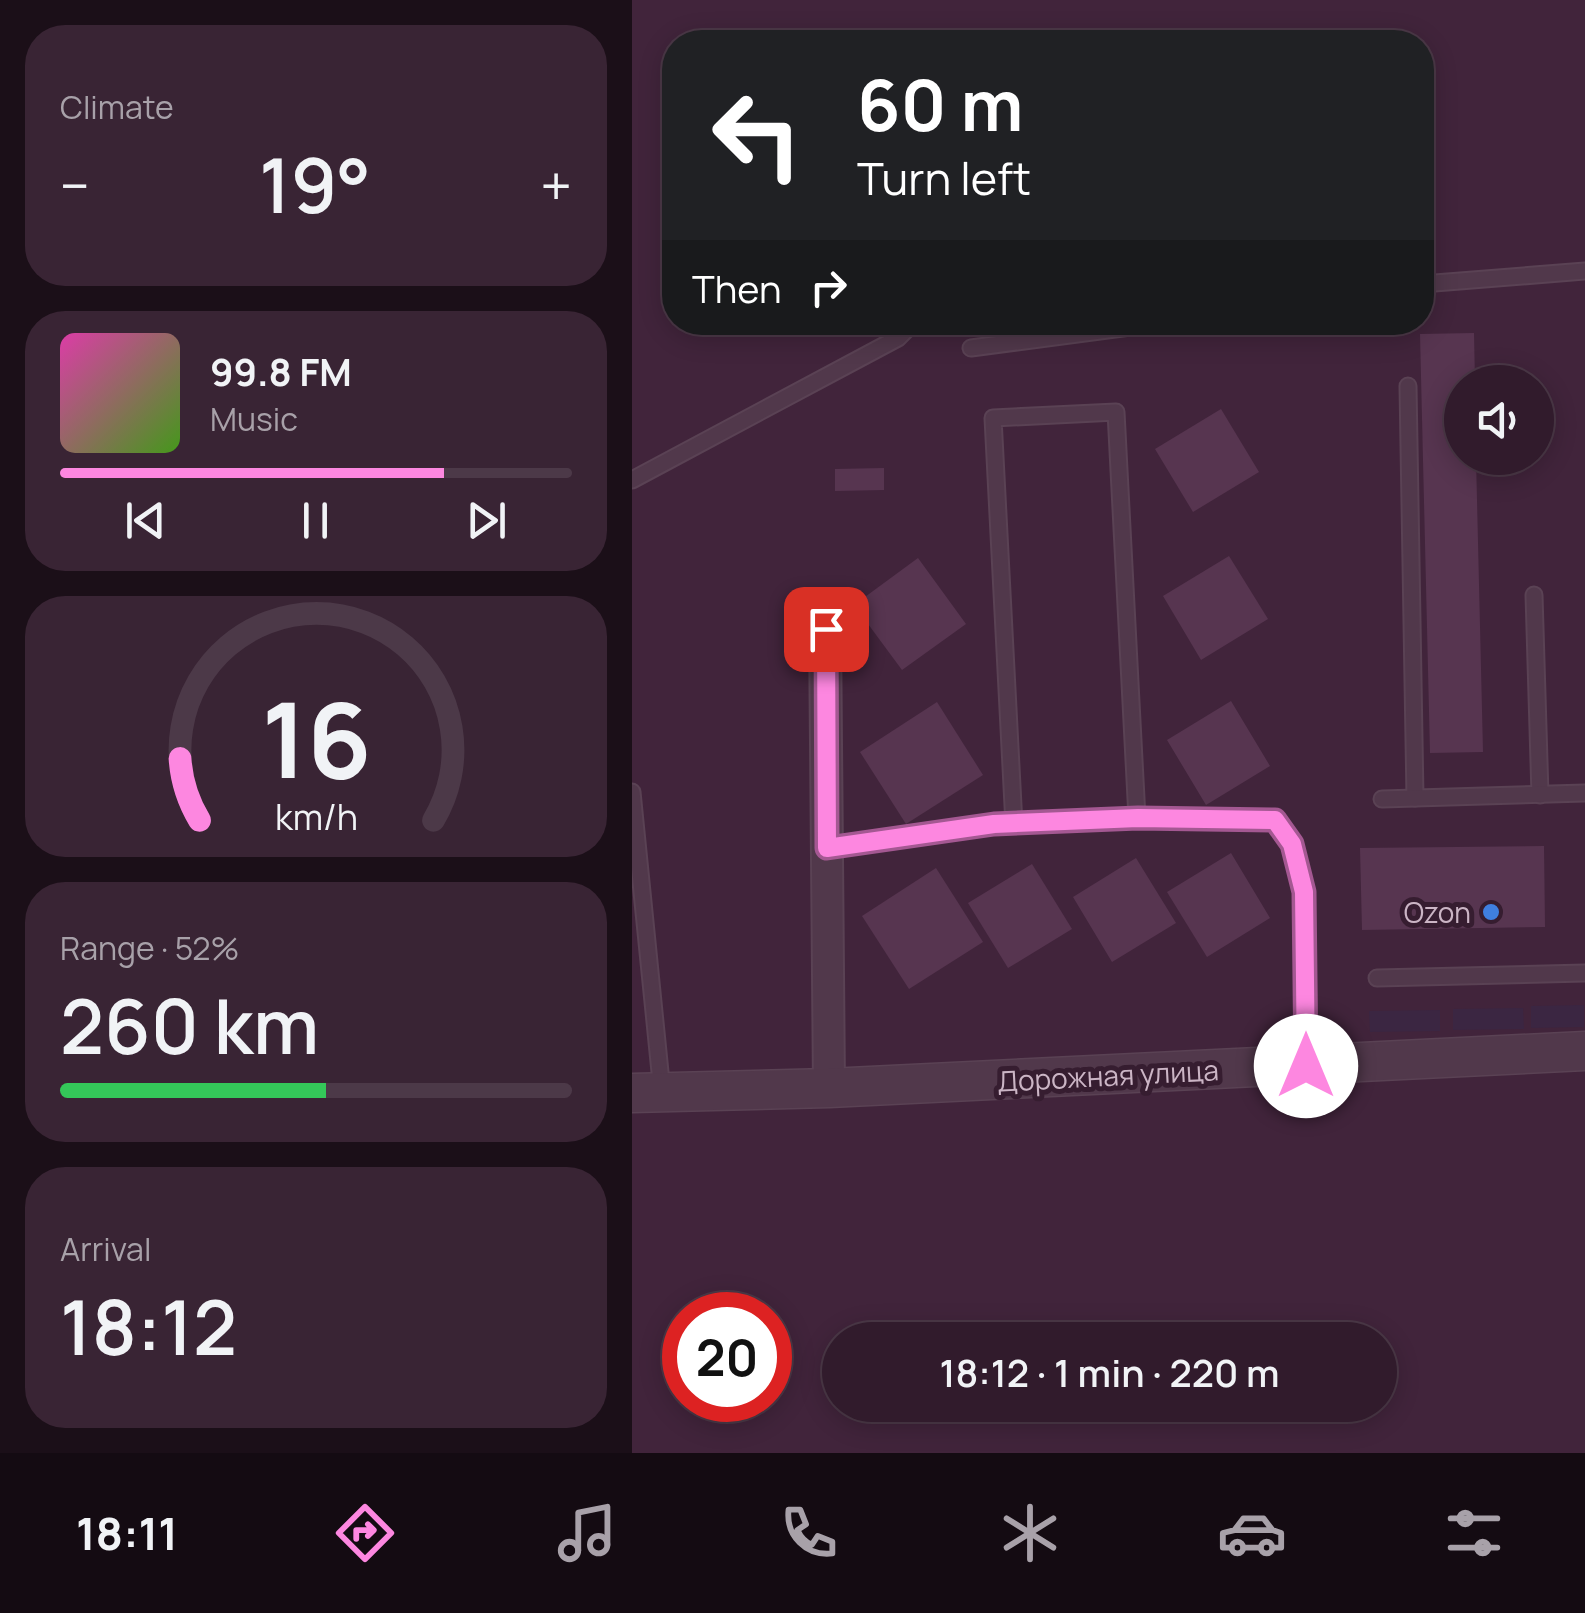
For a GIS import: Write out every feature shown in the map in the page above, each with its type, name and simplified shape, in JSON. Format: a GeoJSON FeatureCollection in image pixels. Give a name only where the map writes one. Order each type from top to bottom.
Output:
{"type":"FeatureCollection","features":[{"type":"Feature","properties":{"kind":"street"},"geometry":{"type":"LineString","coordinates":[[826,629],[828,1088]]}},
{"type":"Feature","properties":{"kind":"street","name":"Дорожная улица"},"geometry":{"type":"LineString","coordinates":[[647,1093],[828,1088],[1584,1051]]}},
{"type":"Feature","properties":{"kind":"lane"},"geometry":{"type":"LineString","coordinates":[[1434,283],[1584,271]]}},
{"type":"Feature","properties":{"kind":"lane"},"geometry":{"type":"LineString","coordinates":[[632,480],[901,335]]}},
{"type":"Feature","properties":{"kind":"lane"},"geometry":{"type":"LineString","coordinates":[[971,348],[1070,335]]}},
{"type":"Feature","properties":{"kind":"lane"},"geometry":{"type":"LineString","coordinates":[[1408,386],[1415,798]]}},
{"type":"Feature","properties":{"kind":"lane"},"geometry":{"type":"LineString","coordinates":[[1014,825],[993,418],[1028,416],[1116,412],[1138,818]]}},
{"type":"Feature","properties":{"kind":"lane"},"geometry":{"type":"LineString","coordinates":[[1534,595],[1540,795]]}},
{"type":"Feature","properties":{"kind":"lane"},"geometry":{"type":"LineString","coordinates":[[632,792],[647,1093]]}},
{"type":"Feature","properties":{"kind":"lane"},"geometry":{"type":"LineString","coordinates":[[1382,799],[1584,794]]}},
{"type":"Feature","properties":{"kind":"lane"},"geometry":{"type":"LineString","coordinates":[[827,848],[994,824],[1138,818],[1275,820],[1292,844],[1304,892],[1306,1066]]}},
{"type":"Feature","properties":{"kind":"lane"},"geometry":{"type":"LineString","coordinates":[[1377,978],[1584,972]]}},
{"type":"Feature","properties":{"kind":"shaded area"},"geometry":{"type":"Polygon","coordinates":[[[1584,1005],[1584,1027],[1531,1028],[1531,1006],[1584,1005]]]}},
{"type":"Feature","properties":{"kind":"shaded area"},"geometry":{"type":"Polygon","coordinates":[[[1523,1008],[1524,1029],[1453,1030],[1453,1009],[1523,1008]]]}},
{"type":"Feature","properties":{"kind":"shaded area"},"geometry":{"type":"Polygon","coordinates":[[[1440,1010],[1440,1031],[1370,1032],[1369,1011],[1440,1010]]]}},
{"type":"Feature","properties":{"kind":"building"},"geometry":{"type":"Polygon","coordinates":[[[1474,333],[1475,365],[1444,365],[1444,475],[1476,475],[1483,752],[1430,753],[1420,335],[1474,333]]]}},
{"type":"Feature","properties":{"kind":"building"},"geometry":{"type":"Polygon","coordinates":[[[1221,409],[1259,472],[1193,512],[1155,449],[1221,409]]]}},
{"type":"Feature","properties":{"kind":"building"},"geometry":{"type":"Polygon","coordinates":[[[884,468],[884,490],[835,491],[835,469],[884,468]]]}},
{"type":"Feature","properties":{"kind":"building"},"geometry":{"type":"Polygon","coordinates":[[[1229,556],[1268,619],[1201,660],[1163,596],[1229,556]]]}},
{"type":"Feature","properties":{"kind":"building"},"geometry":{"type":"Polygon","coordinates":[[[918,558],[966,624],[902,670],[854,605],[918,558]]]}},
{"type":"Feature","properties":{"kind":"building"},"geometry":{"type":"Polygon","coordinates":[[[1231,701],[1270,766],[1206,805],[1167,740],[1231,701]]]}},
{"type":"Feature","properties":{"kind":"building"},"geometry":{"type":"Polygon","coordinates":[[[937,702],[983,775],[906,824],[860,752],[937,702]]]}},
{"type":"Feature","properties":{"kind":"building"},"geometry":{"type":"Polygon","coordinates":[[[1544,846],[1545,927],[1362,930],[1360,848],[1544,846]]]}},
{"type":"Feature","properties":{"kind":"building"},"geometry":{"type":"Polygon","coordinates":[[[1231,853],[1270,918],[1207,957],[1167,892],[1231,853]]]}},
{"type":"Feature","properties":{"kind":"building"},"geometry":{"type":"Polygon","coordinates":[[[1136,858],[1176,923],[1112,962],[1073,897],[1136,858]]]}},
{"type":"Feature","properties":{"kind":"building"},"geometry":{"type":"Polygon","coordinates":[[[1032,864],[1072,929],[1008,968],[968,903],[1032,864]]]}},
{"type":"Feature","properties":{"kind":"building"},"geometry":{"type":"Polygon","coordinates":[[[936,868],[983,942],[909,989],[862,916],[936,868]]]}},
{"type":"Feature","properties":{"kind":"place","name":"Ozon"},"geometry":{"type":"Point","coordinates":[1491,912]}},
{"type":"Feature","properties":{"kind":"route"},"geometry":{"type":"LineString","coordinates":[[826,629],[827,848],[994,824],[1138,818],[1275,820],[1292,844],[1304,892],[1306,1066]]}}]}
